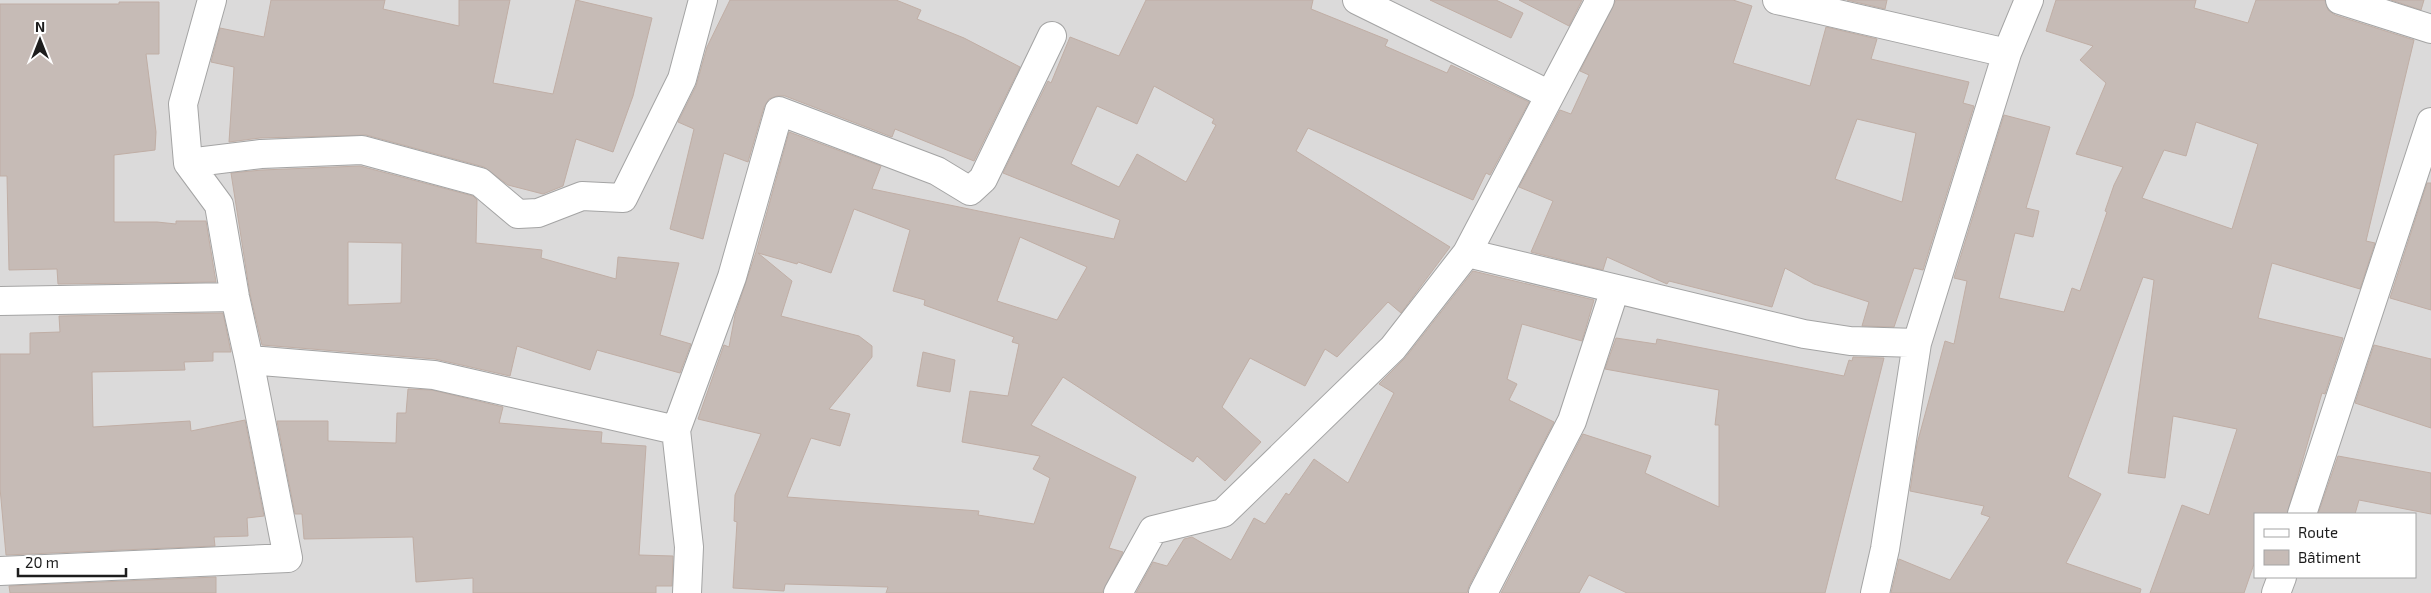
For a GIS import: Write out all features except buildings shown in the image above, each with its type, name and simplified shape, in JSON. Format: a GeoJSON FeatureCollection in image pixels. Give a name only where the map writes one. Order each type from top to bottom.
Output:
{"type":"FeatureCollection","features":[{"type":"Feature","properties":{"kind":"street"},"geometry":{"type":"LineString","coordinates":[[0,571],[288,558],[235,297],[219,205],[188,163],[182,104],[212,0]]}},
{"type":"Feature","properties":{"kind":"street"},"geometry":{"type":"LineString","coordinates":[[188,163],[261,154],[362,150],[480,182],[518,214],[538,213],[582,196],[624,198],[682,79],[703,0]]}},
{"type":"Feature","properties":{"kind":"street"},"geometry":{"type":"LineString","coordinates":[[1357,0],[1550,95]]}},
{"type":"Feature","properties":{"kind":"street"},"geometry":{"type":"LineString","coordinates":[[1118,593],[1153,530],[1223,513],[1393,348],[1467,253],[1600,0]]}},
{"type":"Feature","properties":{"kind":"street"},"geometry":{"type":"LineString","coordinates":[[1777,0],[2007,53]]}},
{"type":"Feature","properties":{"kind":"street"},"geometry":{"type":"LineString","coordinates":[[1875,593],[1885,549],[1917,343],[2007,53],[2029,0]]}},
{"type":"Feature","properties":{"kind":"street"},"geometry":{"type":"LineString","coordinates":[[2340,0],[2431,29]]}},
{"type":"Feature","properties":{"kind":"street"},"geometry":{"type":"LineString","coordinates":[[687,593],[689,547],[676,430],[732,277],[779,111],[936,171],[970,191],[983,179],[1052,36]]}},
{"type":"Feature","properties":{"kind":"street"},"geometry":{"type":"LineString","coordinates":[[2302,513],[2431,122]]}},
{"type":"Feature","properties":{"kind":"street"},"geometry":{"type":"LineString","coordinates":[[1467,253],[1804,334],[1850,341],[1917,343]]}},
{"type":"Feature","properties":{"kind":"street"},"geometry":{"type":"LineString","coordinates":[[1483,593],[1572,421],[1615,289]]}},
{"type":"Feature","properties":{"kind":"street"},"geometry":{"type":"LineString","coordinates":[[0,302],[235,297]]}},
{"type":"Feature","properties":{"kind":"street"},"geometry":{"type":"LineString","coordinates":[[249,360],[434,375],[676,430]]}},
{"type":"Feature","properties":{"kind":"street"},"geometry":{"type":"LineString","coordinates":[[2276,593],[2282,578]]}},
{"type":"Feature","properties":{"kind":"shaded area"},"geometry":{"type":"Polygon","coordinates":[[[0,0],[2431,0],[2431,593],[0,593],[0,0]]]}}]}
